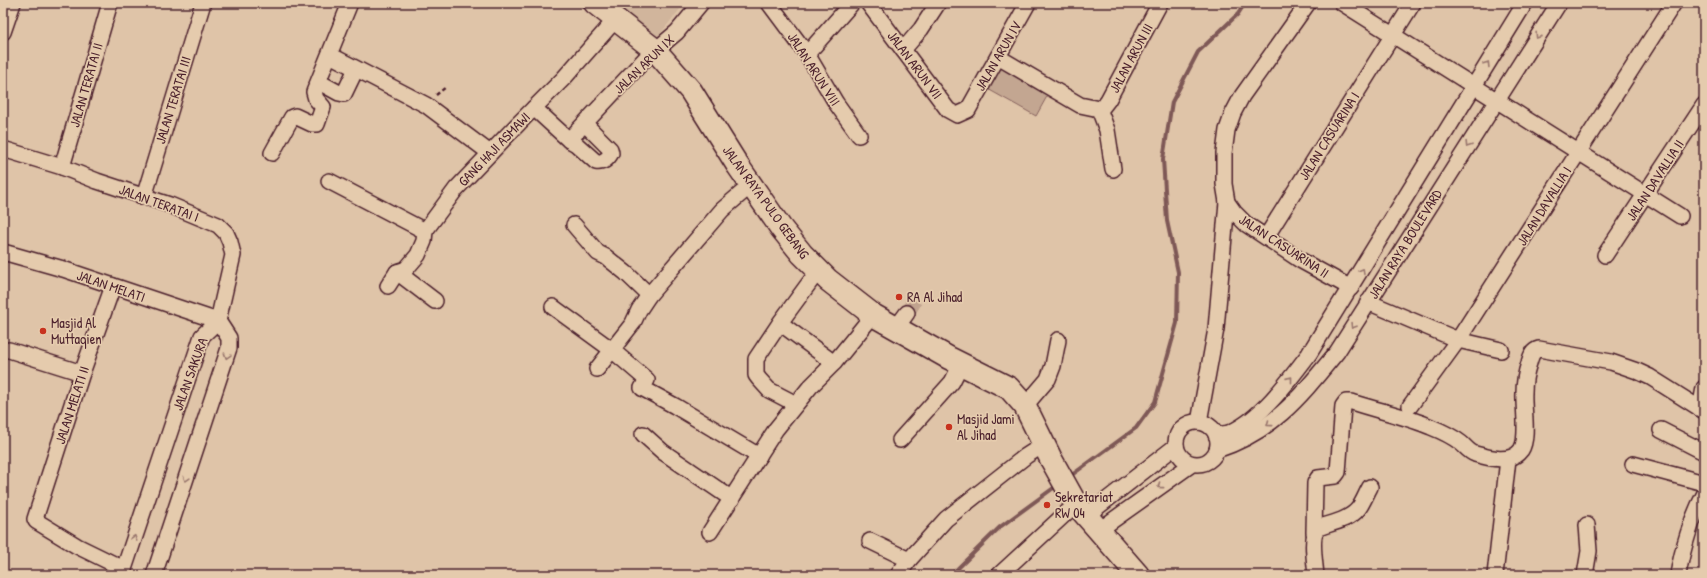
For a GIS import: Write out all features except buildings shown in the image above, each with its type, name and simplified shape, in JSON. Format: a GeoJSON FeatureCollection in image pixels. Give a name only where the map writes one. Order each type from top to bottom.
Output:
{"type":"FeatureCollection","features":[{"type":"Feature","properties":{"kind":"main road","name":"JALAN RAYA PULO GEBANG"},"geometry":{"type":"LineString","coordinates":[[595,3],[655,50],[690,91],[781,228],[802,254],[835,287],[873,315],[901,321],[961,364],[1010,388],[1025,406],[1047,452],[1083,511],[1138,575]]}},
{"type":"Feature","properties":{"kind":"street"},"geometry":{"type":"LineString","coordinates":[[3,32],[13,3]]}},
{"type":"Feature","properties":{"kind":"street","name":"JALAN TERATAI II"},"geometry":{"type":"LineString","coordinates":[[62,167],[110,3]]}},
{"type":"Feature","properties":{"kind":"street","name":"JALAN TERATAI III"},"geometry":{"type":"LineString","coordinates":[[144,197],[203,3]]}},
{"type":"Feature","properties":{"kind":"street"},"geometry":{"type":"LineString","coordinates":[[272,153],[292,117],[295,116],[312,124],[317,124],[323,107],[314,96],[314,92],[350,3]]}},
{"type":"Feature","properties":{"kind":"street","name":"JALAN ARUN IX"},"geometry":{"type":"LineString","coordinates":[[569,140],[655,50],[676,32],[701,3]]}},
{"type":"Feature","properties":{"kind":"street","name":"JALAN ARUN VIII"},"geometry":{"type":"LineString","coordinates":[[769,3],[806,54],[836,103],[858,134]]}},
{"type":"Feature","properties":{"kind":"street"},"geometry":{"type":"LineString","coordinates":[[806,54],[852,3]]}},
{"type":"Feature","properties":{"kind":"street","name":"JALAN ARUN VII"},"geometry":{"type":"LineString","coordinates":[[868,3],[948,110],[957,115],[968,110]]}},
{"type":"Feature","properties":{"kind":"street"},"geometry":{"type":"LineString","coordinates":[[903,50],[921,29],[938,3]]}},
{"type":"Feature","properties":{"kind":"street","name":"JALAN ARUN IV"},"geometry":{"type":"LineString","coordinates":[[968,110],[1028,3]]}},
{"type":"Feature","properties":{"kind":"street","name":"JALAN ARUN III"},"geometry":{"type":"LineString","coordinates":[[1099,109],[1101,109],[1108,100],[1160,3]]}},
{"type":"Feature","properties":{"kind":"street","name":"JALAN CASUARINA II"},"geometry":{"type":"LineString","coordinates":[[1308,3],[1242,96],[1233,113],[1227,130],[1224,153],[1224,184],[1227,202],[1234,212],[1246,224],[1300,260],[1351,288]]}},
{"type":"Feature","properties":{"kind":"street"},"geometry":{"type":"LineString","coordinates":[[1342,3],[1646,196],[1680,216]]}},
{"type":"Feature","properties":{"kind":"street","name":"JALAN CASUARINA I"},"geometry":{"type":"LineString","coordinates":[[1266,237],[1392,34],[1413,3]]}},
{"type":"Feature","properties":{"kind":"street","name":"JALAN RAYA BOULEVARD"},"geometry":{"type":"LineString","coordinates":[[1216,435],[1230,433],[1245,424],[1287,383],[1309,354],[1525,3]]}},
{"type":"Feature","properties":{"kind":"street","name":"JALAN RAYA BOULEVARD"},"geometry":{"type":"LineString","coordinates":[[1217,450],[1238,443],[1268,425],[1299,399],[1337,352],[1559,3]]}},
{"type":"Feature","properties":{"kind":"street","name":"JALAN DAVALLIA I"},"geometry":{"type":"LineString","coordinates":[[1410,406],[1458,340],[1674,3]]}},
{"type":"Feature","properties":{"kind":"street","name":"GANG HAJI ASMAWI"},"geometry":{"type":"LineString","coordinates":[[388,286],[397,272],[406,269],[418,255],[424,241],[424,231],[456,189],[564,78],[616,19]]}},
{"type":"Feature","properties":{"kind":"street"},"geometry":{"type":"LineString","coordinates":[[330,55],[423,103],[490,153]]}},
{"type":"Feature","properties":{"kind":"street"},"geometry":{"type":"LineString","coordinates":[[998,57],[1080,105],[1099,109],[1107,130],[1113,168]]}},
{"type":"Feature","properties":{"kind":"street"},"geometry":{"type":"LineString","coordinates":[[319,82],[344,94],[356,69]]}},
{"type":"Feature","properties":{"kind":"street","name":"JALAN DAVALLIA II"},"geometry":{"type":"LineString","coordinates":[[1605,255],[1646,196],[1704,105]]}},
{"type":"Feature","properties":{"kind":"street"},"geometry":{"type":"LineString","coordinates":[[534,108],[596,162],[608,159],[611,153],[610,148],[585,124]]}},
{"type":"Feature","properties":{"kind":"street","name":"JALAN TERATAI I"},"geometry":{"type":"LineString","coordinates":[[3,149],[62,167],[97,181],[170,205],[218,225],[226,233],[233,254],[218,321]]}},
{"type":"Feature","properties":{"kind":"street"},"geometry":{"type":"LineString","coordinates":[[329,181],[424,231]]}},
{"type":"Feature","properties":{"kind":"street"},"geometry":{"type":"LineString","coordinates":[[597,369],[633,323],[639,310],[649,295],[722,210],[751,185]]}},
{"type":"Feature","properties":{"kind":"street"},"geometry":{"type":"LineString","coordinates":[[1199,422],[1216,329],[1227,202]]}},
{"type":"Feature","properties":{"kind":"street"},"geometry":{"type":"LineString","coordinates":[[574,225],[598,253],[606,257],[626,273],[649,295]]}},
{"type":"Feature","properties":{"kind":"street","name":"JALAN MELATI"},"geometry":{"type":"LineString","coordinates":[[3,252],[113,286],[218,321]]}},
{"type":"Feature","properties":{"kind":"street"},"geometry":{"type":"LineString","coordinates":[[796,404],[769,390],[756,375],[756,359],[818,271]]}},
{"type":"Feature","properties":{"kind":"street"},"geometry":{"type":"LineString","coordinates":[[397,272],[435,300]]}},
{"type":"Feature","properties":{"kind":"street","name":"JALAN MELATI II"},"geometry":{"type":"LineString","coordinates":[[113,286],[82,373],[35,519],[77,546],[123,572]]}},
{"type":"Feature","properties":{"kind":"street"},"geometry":{"type":"LineString","coordinates":[[1368,302],[1458,340],[1501,350]]}},
{"type":"Feature","properties":{"kind":"street"},"geometry":{"type":"LineString","coordinates":[[553,307],[612,350],[647,380],[642,388],[759,456]]}},
{"type":"Feature","properties":{"kind":"street"},"geometry":{"type":"LineString","coordinates":[[710,532],[776,429],[796,404],[834,363],[873,315]]}},
{"type":"Feature","properties":{"kind":"street","name":"JALAN SAKURA"},"geometry":{"type":"LineString","coordinates":[[123,572],[202,336],[218,321],[230,338],[229,348],[154,575]]}},
{"type":"Feature","properties":{"kind":"street"},"geometry":{"type":"LineString","coordinates":[[780,323],[834,363]]}},
{"type":"Feature","properties":{"kind":"street"},"geometry":{"type":"LineString","coordinates":[[1025,406],[1048,379],[1053,366],[1058,340]]}},
{"type":"Feature","properties":{"kind":"street"},"geometry":{"type":"LineString","coordinates":[[1316,575],[1314,533],[1315,483],[1320,477],[1335,476],[1338,472],[1343,406],[1346,402],[1352,402],[1402,416],[1431,427],[1460,442],[1473,453],[1508,459],[1516,455],[1521,450],[1523,444],[1525,427],[1524,391],[1526,374],[1534,351],[1539,349],[1611,362],[1637,371],[1650,377],[1702,410],[1704,388]]}},
{"type":"Feature","properties":{"kind":"street"},"geometry":{"type":"LineString","coordinates":[[5,352],[82,373]]}},
{"type":"Feature","properties":{"kind":"street"},"geometry":{"type":"LineString","coordinates":[[900,440],[952,382],[961,364]]}},
{"type":"Feature","properties":{"kind":"street"},"geometry":{"type":"LineString","coordinates":[[1191,422],[1199,422],[1212,428],[1218,442],[1217,450],[1207,461],[1201,464],[1192,464],[1184,460],[1179,454],[1176,446],[1176,438],[1179,431],[1184,426],[1191,422]]}},
{"type":"Feature","properties":{"kind":"street"},"geometry":{"type":"LineString","coordinates":[[1661,430],[1704,452]]}},
{"type":"Feature","properties":{"kind":"street"},"geometry":{"type":"LineString","coordinates":[[643,434],[664,452],[732,499]]}},
{"type":"Feature","properties":{"kind":"street"},"geometry":{"type":"LineString","coordinates":[[999,575],[1083,511],[1176,446]]}},
{"type":"Feature","properties":{"kind":"street"},"geometry":{"type":"LineString","coordinates":[[898,575],[909,560],[946,519],[1026,456],[1047,452]]}},
{"type":"Feature","properties":{"kind":"street"},"geometry":{"type":"LineString","coordinates":[[1495,575],[1508,459]]}},
{"type":"Feature","properties":{"kind":"street"},"geometry":{"type":"LineString","coordinates":[[1083,511],[1109,523],[1192,464]]}},
{"type":"Feature","properties":{"kind":"street"},"geometry":{"type":"LineString","coordinates":[[1633,464],[1704,483]]}},
{"type":"Feature","properties":{"kind":"street"},"geometry":{"type":"LineString","coordinates":[[1314,533],[1318,528],[1348,517],[1358,509],[1370,487]]}},
{"type":"Feature","properties":{"kind":"street"},"geometry":{"type":"LineString","coordinates":[[1678,575],[1683,553],[1704,495]]}},
{"type":"Feature","properties":{"kind":"street"},"geometry":{"type":"LineString","coordinates":[[1585,575],[1589,551],[1587,525]]}},
{"type":"Feature","properties":{"kind":"street"},"geometry":{"type":"LineString","coordinates":[[870,541],[909,560]]}},
{"type":"Feature","properties":{"kind":"shaded area"},"geometry":{"type":"Polygon","coordinates":[[[609,3],[685,3],[655,40],[609,3]]]}},
{"type":"Feature","properties":{"kind":"shaded area"},"geometry":{"type":"Polygon","coordinates":[[[1000,63],[1050,91],[1036,116],[986,88],[1000,63]]]}},
{"type":"Feature","properties":{"kind":"waterway"},"geometry":{"type":"LineString","coordinates":[[1069,477],[1136,428],[1155,402],[1177,323],[1178,272],[1167,221],[1163,159],[1172,102],[1198,52],[1238,14],[1245,3]]}},
{"type":"Feature","properties":{"kind":"waterway"},"geometry":{"type":"LineString","coordinates":[[951,575],[1000,527],[1059,484]]}},
{"type":"Feature","properties":{"kind":"tunnel"},"geometry":{"type":"LineString","coordinates":[[907,313],[917,297]]}},
{"type":"Feature","properties":{"kind":"place","name":"RA Al Jihad"},"geometry":{"type":"Point","coordinates":[899,297]}},
{"type":"Feature","properties":{"kind":"place","name":"Masjid Al Muttaqien"},"geometry":{"type":"Point","coordinates":[43,331]}},
{"type":"Feature","properties":{"kind":"place","name":"Masjid Jami Al Jihad"},"geometry":{"type":"Point","coordinates":[949,427]}},
{"type":"Feature","properties":{"kind":"place","name":"Sekretariat RW 04"},"geometry":{"type":"Point","coordinates":[1047,505]}}]}
